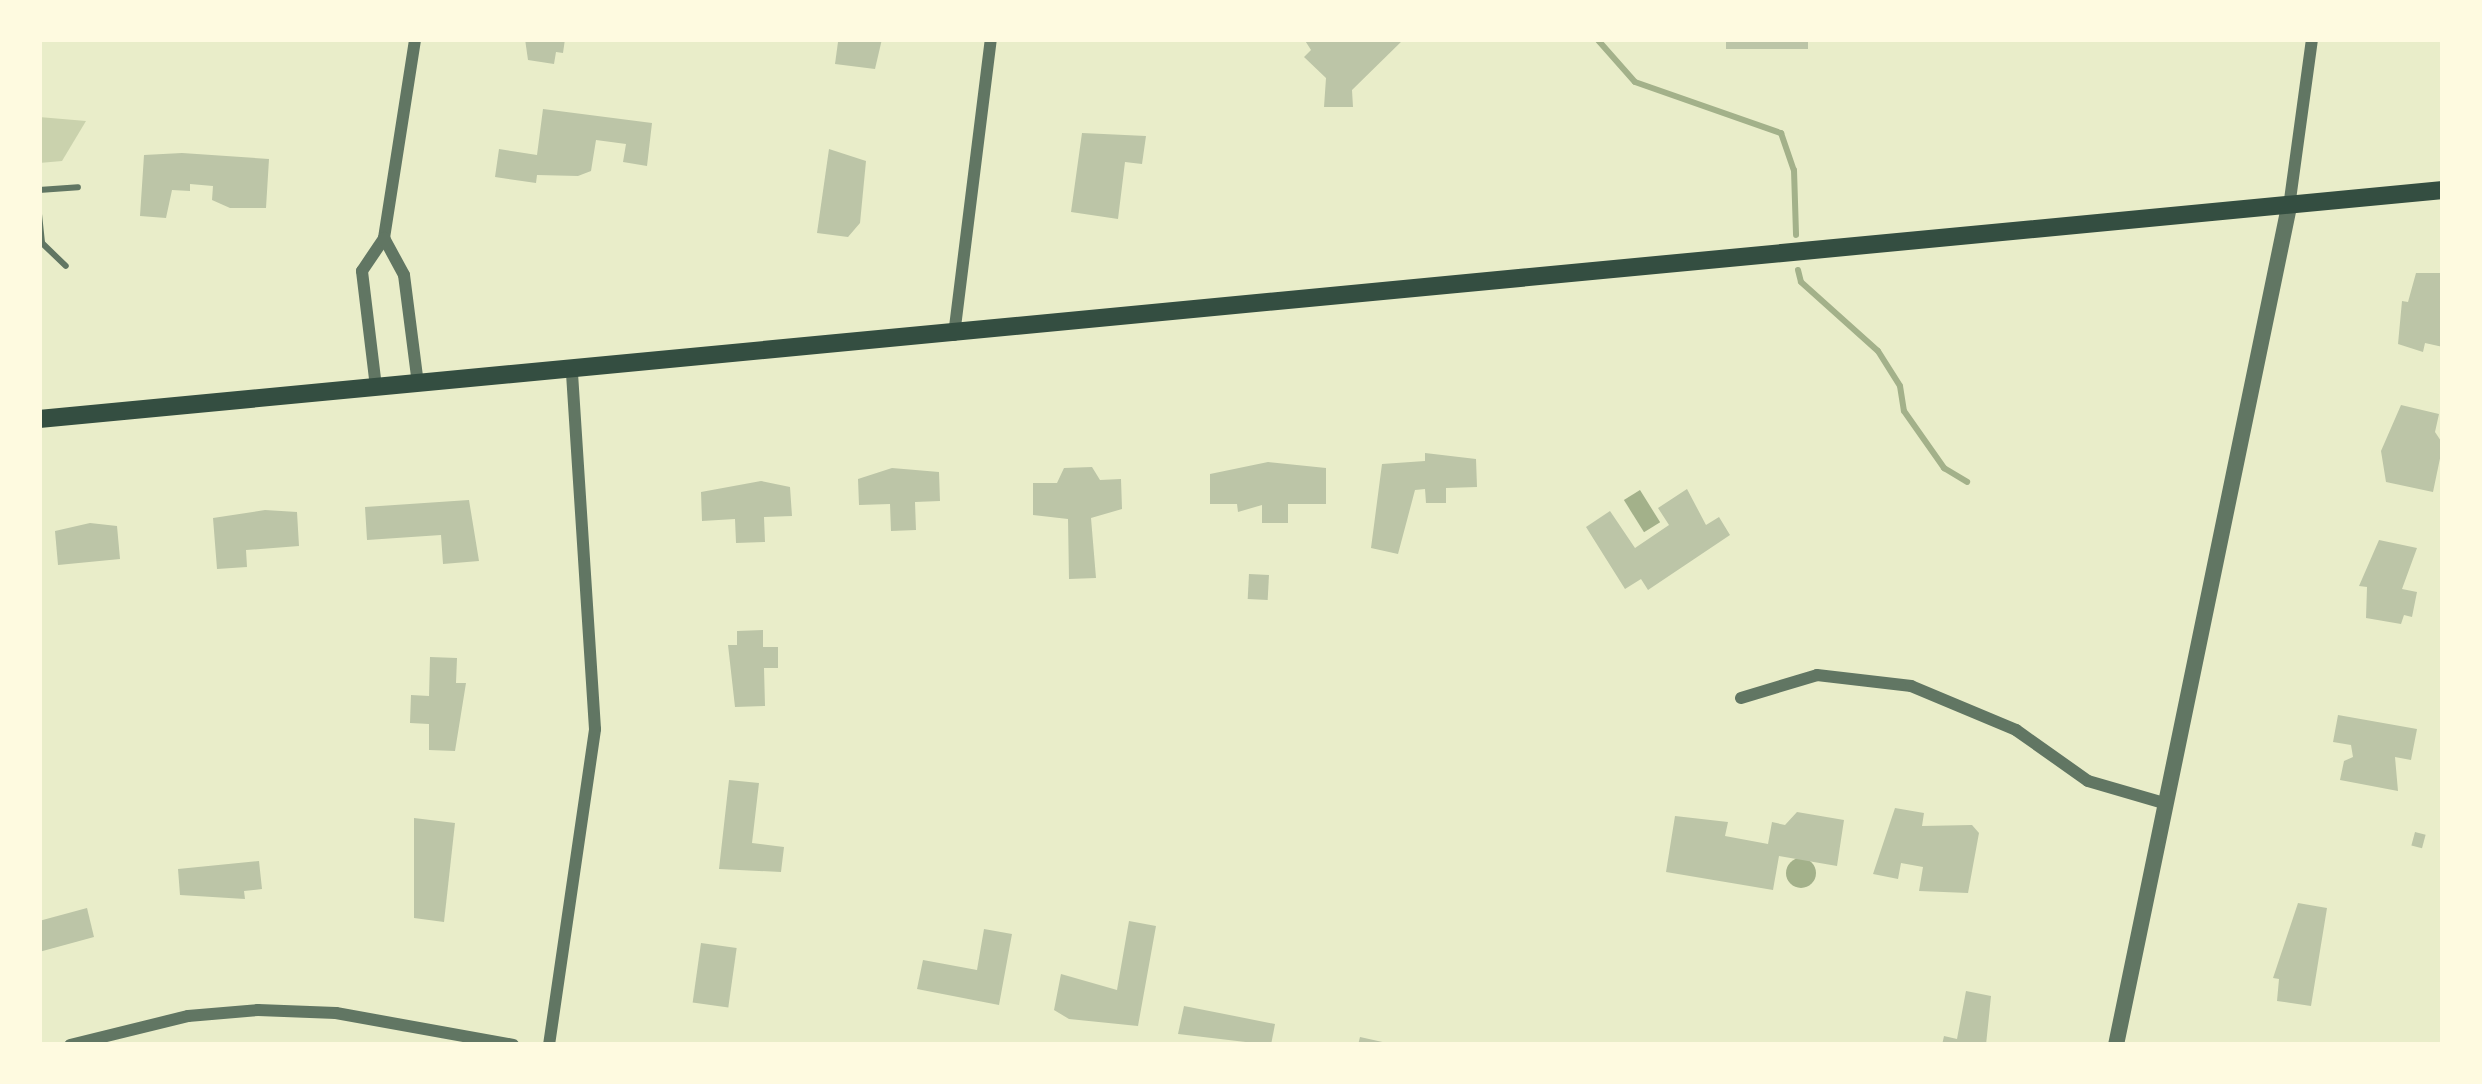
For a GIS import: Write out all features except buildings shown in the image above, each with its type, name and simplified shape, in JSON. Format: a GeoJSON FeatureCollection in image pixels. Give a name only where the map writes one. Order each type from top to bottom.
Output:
{"type":"FeatureCollection","features":[{"type":"Feature","properties":{"kind":"main road"},"geometry":{"type":"LineString","coordinates":[[39,419],[954,336],[2443,190]]}},
{"type":"Feature","properties":{"kind":"street"},"geometry":{"type":"LineString","coordinates":[[376,387],[362,271],[385,238],[415,39]]}},
{"type":"Feature","properties":{"kind":"street"},"geometry":{"type":"LineString","coordinates":[[954,336],[991,39]]}},
{"type":"Feature","properties":{"kind":"street"},"geometry":{"type":"LineString","coordinates":[[2116,1045],[2289,207],[2312,39]]}},
{"type":"Feature","properties":{"kind":"street"},"geometry":{"type":"LineString","coordinates":[[385,238],[404,274],[418,383]]}},
{"type":"Feature","properties":{"kind":"street"},"geometry":{"type":"LineString","coordinates":[[549,1045],[595,729],[572,370]]}},
{"type":"Feature","properties":{"kind":"street"},"geometry":{"type":"LineString","coordinates":[[1741,698],[1817,675],[1911,686],[2016,730],[2088,781],[2167,804]]}},
{"type":"Feature","properties":{"kind":"street"},"geometry":{"type":"LineString","coordinates":[[70,1045],[188,1016],[258,1010],[336,1013],[513,1045]]}},
{"type":"Feature","properties":{"kind":"lane"},"geometry":{"type":"LineString","coordinates":[[39,190],[78,188]]}},
{"type":"Feature","properties":{"kind":"lane"},"geometry":{"type":"LineString","coordinates":[[39,214],[42,243],[66,266]]}},
{"type":"Feature","properties":{"kind":"shaded area"},"geometry":{"type":"Polygon","coordinates":[[[39,117],[86,121],[62,161],[39,163],[39,117]]]}},
{"type":"Feature","properties":{"kind":"shaded area"},"geometry":{"type":"Polygon","coordinates":[[[1640,490],[1660,522],[1644,532],[1624,500],[1640,490]]]}},
{"type":"Feature","properties":{"kind":"shaded area"},"geometry":{"type":"Polygon","coordinates":[[[1801,858],[1816,873],[1801,888],[1786,873],[1801,858]]]}},
{"type":"Feature","properties":{"kind":"waterway"},"geometry":{"type":"LineString","coordinates":[[1597,39],[1635,82],[1781,133],[1794,170],[1796,235]]}},
{"type":"Feature","properties":{"kind":"waterway"},"geometry":{"type":"LineString","coordinates":[[1798,270],[1801,282],[1878,351],[1900,386],[1904,411],[1944,468],[1967,482]]}}]}
